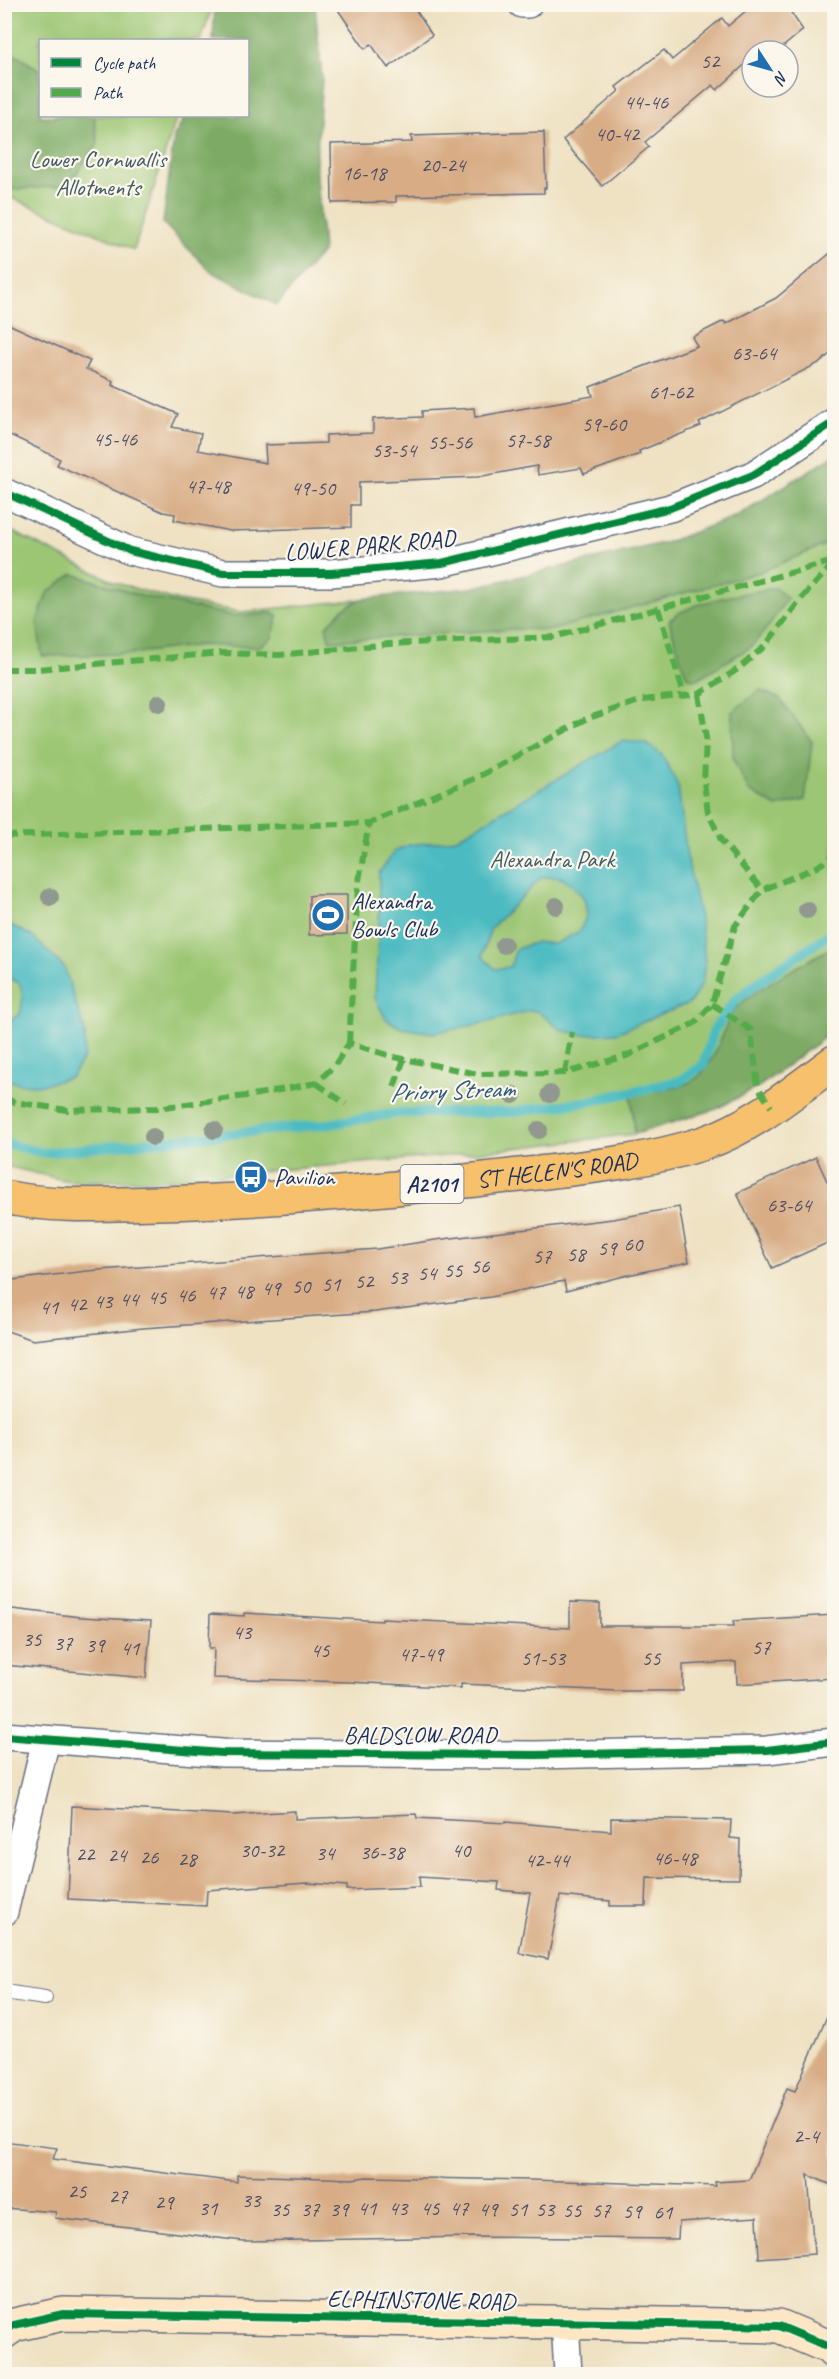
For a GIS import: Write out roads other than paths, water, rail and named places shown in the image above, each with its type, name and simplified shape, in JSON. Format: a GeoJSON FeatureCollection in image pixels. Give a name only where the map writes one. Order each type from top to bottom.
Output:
{"type":"FeatureCollection","features":[{"type":"Feature","properties":{"kind":"main road","name":"ST HELEN'S ROAD"},"geometry":{"type":"LineString","coordinates":[[4,1197],[33,1203],[85,1205],[223,1202],[358,1193],[640,1159],[704,1143],[744,1126],[834,1062]]}},
{"type":"Feature","properties":{"kind":"street"},"geometry":{"type":"LineString","coordinates":[[522,4],[528,4]]}},
{"type":"Feature","properties":{"kind":"street","name":"LOWER PARK ROAD"},"geometry":{"type":"LineString","coordinates":[[4,492],[130,550],[200,568],[223,573],[331,573],[442,563],[670,508],[753,475],[834,422]]}},
{"type":"Feature","properties":{"kind":"street","name":"BALDSLOW ROAD"},"geometry":{"type":"LineString","coordinates":[[4,1736],[222,1753],[536,1755],[767,1750],[834,1742]]}},
{"type":"Feature","properties":{"kind":"street"},"geometry":{"type":"LineString","coordinates":[[4,1912],[46,1740]]}},
{"type":"Feature","properties":{"kind":"street","name":"ELPHINSTONE ROAD"},"geometry":{"type":"LineString","coordinates":[[4,2332],[14,2325],[63,2314],[565,2321],[779,2326],[832,2346]]}},
{"type":"Feature","properties":{"kind":"street"},"geometry":{"type":"LineString","coordinates":[[565,2321],[568,2374]]}},
{"type":"Feature","properties":{"kind":"lane"},"geometry":{"type":"LineString","coordinates":[[4,1992],[45,1998]]}},
{"type":"Feature","properties":{"kind":"water"},"geometry":{"type":"Polygon","coordinates":[[[622,741],[645,743],[662,755],[678,786],[687,857],[700,919],[705,963],[702,984],[690,1003],[616,1033],[582,1035],[561,1030],[537,1011],[528,1011],[434,1033],[401,1028],[386,1019],[375,998],[379,873],[395,851],[409,845],[459,837],[622,741]],[[542,877],[491,928],[482,956],[495,969],[510,967],[516,949],[537,942],[555,944],[580,931],[587,914],[584,898],[570,883],[559,877],[542,877]]]}},
{"type":"Feature","properties":{"kind":"water"},"geometry":{"type":"Polygon","coordinates":[[[5,922],[32,936],[64,967],[85,1032],[84,1057],[71,1077],[38,1085],[5,1079],[5,1020],[20,1014],[23,997],[20,984],[5,975],[5,922]]]}},
{"type":"Feature","properties":{"kind":"waterway","name":"Priory Stream"},"geometry":{"type":"LineString","coordinates":[[4,1143],[43,1153],[328,1124],[399,1113],[511,1112],[591,1101],[680,1081],[703,1065],[714,1030],[736,999],[834,931]]}},
{"type":"Feature","properties":{"kind":"place","name":"Alexandra Bowls Club"},"geometry":{"type":"Point","coordinates":[328,915]}},
{"type":"Feature","properties":{"kind":"place","name":"Pavilion"},"geometry":{"type":"Point","coordinates":[251,1177]}},
{"type":"Feature","properties":{"kind":"park label","name":"Lower Cornwallis Allotments"},"geometry":{"type":"Point","coordinates":[98,173]}},
{"type":"Feature","properties":{"kind":"park label","name":"Alexandra Park"},"geometry":{"type":"Point","coordinates":[552,859]}}]}
